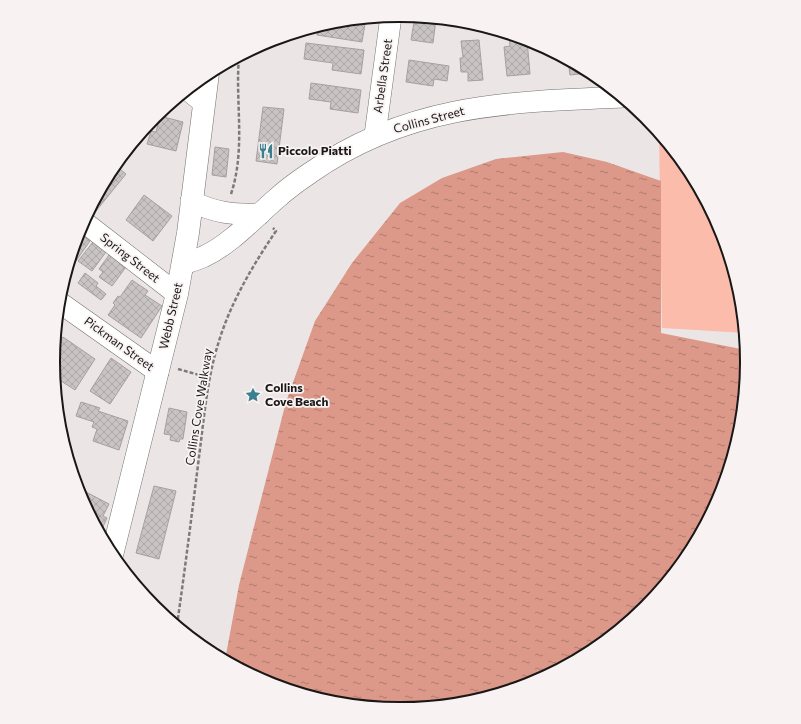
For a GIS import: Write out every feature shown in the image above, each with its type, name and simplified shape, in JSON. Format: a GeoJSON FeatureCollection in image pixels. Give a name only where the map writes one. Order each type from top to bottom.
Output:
{"type":"FeatureCollection","features":[{"type":"Feature","properties":{"kind":"main road","name":"Webb Street"},"geometry":{"type":"LineString","coordinates":[[114,545],[160,368],[183,264],[191,201],[196,96]]}},
{"type":"Feature","properties":{"kind":"street","name":"Arbella Street"},"geometry":{"type":"LineString","coordinates":[[375,135],[390,22]]}},
{"type":"Feature","properties":{"kind":"street","name":"Collins Street"},"geometry":{"type":"LineString","coordinates":[[183,264],[202,258],[219,248],[277,198],[310,173],[375,135],[411,122],[478,107],[545,101],[615,98]]}},
{"type":"Feature","properties":{"kind":"street"},"geometry":{"type":"LineString","coordinates":[[191,201],[206,209],[223,214],[260,214]]}},
{"type":"Feature","properties":{"kind":"street","name":"Spring Street"},"geometry":{"type":"LineString","coordinates":[[89,226],[177,294]]}},
{"type":"Feature","properties":{"kind":"street","name":"Pickman Street"},"geometry":{"type":"LineString","coordinates":[[65,305],[160,368]]}},
{"type":"Feature","properties":{"kind":"path"},"geometry":{"type":"LineString","coordinates":[[237,193],[232,190],[236,174],[238,149],[239,63]]}},
{"type":"Feature","properties":{"kind":"path","name":"Collins Cove Walkway"},"geometry":{"type":"LineString","coordinates":[[178,619],[210,378],[219,340],[236,300],[255,262],[276,231],[260,214]]}},
{"type":"Feature","properties":{"kind":"path"},"geometry":{"type":"LineString","coordinates":[[160,368],[210,378]]}},
{"type":"Feature","properties":{"kind":"shaded area"},"geometry":{"type":"Polygon","coordinates":[[[659,142],[683,173],[695,192],[715,232],[729,274],[738,318],[739,333],[662,328],[659,142]]]}},
{"type":"Feature","properties":{"kind":"water"},"geometry":{"type":"Polygon","coordinates":[[[563,152],[607,162],[661,181],[661,333],[740,349],[740,384],[738,406],[729,450],[715,492],[695,532],[683,551],[656,586],[625,618],[589,645],[551,667],[510,684],[445,699],[400,702],[378,701],[356,699],[313,690],[291,684],[250,667],[226,654],[239,585],[286,402],[315,321],[352,263],[400,203],[442,178],[496,159],[563,152]]]}},
{"type":"Feature","properties":{"kind":"building"},"geometry":{"type":"Polygon","coordinates":[[[414,23],[435,24],[433,43],[411,40],[414,23]]]}},
{"type":"Feature","properties":{"kind":"building"},"geometry":{"type":"Polygon","coordinates":[[[365,24],[362,42],[317,35],[317,33],[334,29],[365,24]]]}},
{"type":"Feature","properties":{"kind":"building"},"geometry":{"type":"Polygon","coordinates":[[[479,40],[483,80],[468,81],[468,72],[461,72],[460,58],[463,58],[461,41],[479,40]]]}},
{"type":"Feature","properties":{"kind":"building"},"geometry":{"type":"Polygon","coordinates":[[[509,40],[528,47],[530,74],[507,76],[504,47],[510,46],[509,40]]]}},
{"type":"Feature","properties":{"kind":"building"},"geometry":{"type":"Polygon","coordinates":[[[306,43],[364,50],[361,74],[332,70],[333,63],[304,59],[306,43]]]}},
{"type":"Feature","properties":{"kind":"building"},"geometry":{"type":"Polygon","coordinates":[[[409,60],[449,66],[447,81],[434,79],[433,86],[406,82],[409,60]]]}},
{"type":"Feature","properties":{"kind":"building"},"geometry":{"type":"Polygon","coordinates":[[[569,67],[580,74],[570,75],[569,67]]]}},
{"type":"Feature","properties":{"kind":"building"},"geometry":{"type":"Polygon","coordinates":[[[311,83],[361,90],[358,113],[330,109],[331,102],[309,99],[311,83]]]}},
{"type":"Feature","properties":{"kind":"building"},"geometry":{"type":"Polygon","coordinates":[[[263,107],[284,109],[277,164],[256,161],[263,107]]]}},
{"type":"Feature","properties":{"kind":"building"},"geometry":{"type":"Polygon","coordinates":[[[165,117],[183,122],[176,151],[147,144],[151,132],[156,132],[158,124],[165,117]]]}},
{"type":"Feature","properties":{"kind":"building"},"geometry":{"type":"Polygon","coordinates":[[[215,147],[229,149],[226,177],[212,175],[215,147]]]}},
{"type":"Feature","properties":{"kind":"building"},"geometry":{"type":"Polygon","coordinates":[[[121,170],[126,174],[97,209],[106,192],[121,170]]]}},
{"type":"Feature","properties":{"kind":"building"},"geometry":{"type":"Polygon","coordinates":[[[144,195],[172,216],[153,241],[126,220],[144,195]]]}},
{"type":"Feature","properties":{"kind":"building"},"geometry":{"type":"Polygon","coordinates":[[[86,233],[90,241],[77,260],[86,233]]]}},
{"type":"Feature","properties":{"kind":"building"},"geometry":{"type":"Polygon","coordinates":[[[93,242],[106,252],[92,271],[78,261],[93,242]]]}},
{"type":"Feature","properties":{"kind":"building"},"geometry":{"type":"Polygon","coordinates":[[[109,255],[126,267],[112,286],[99,277],[103,272],[99,269],[109,255]]]}},
{"type":"Feature","properties":{"kind":"building"},"geometry":{"type":"Polygon","coordinates":[[[85,273],[98,283],[96,286],[106,294],[101,300],[78,283],[85,273]]]}},
{"type":"Feature","properties":{"kind":"building"},"geometry":{"type":"Polygon","coordinates":[[[132,280],[148,291],[145,295],[162,306],[141,338],[108,315],[115,305],[113,303],[118,296],[120,297],[132,280]]]}},
{"type":"Feature","properties":{"kind":"building"},"geometry":{"type":"Polygon","coordinates":[[[63,337],[95,359],[75,390],[61,381],[61,340],[63,337]]]}},
{"type":"Feature","properties":{"kind":"building"},"geometry":{"type":"Polygon","coordinates":[[[111,358],[131,372],[110,404],[90,391],[111,358]]]}},
{"type":"Feature","properties":{"kind":"building"},"geometry":{"type":"Polygon","coordinates":[[[81,402],[100,408],[98,411],[128,421],[119,450],[93,441],[97,429],[92,427],[94,422],[76,416],[81,402]]]}},
{"type":"Feature","properties":{"kind":"building"},"geometry":{"type":"Polygon","coordinates":[[[169,408],[187,412],[183,439],[180,439],[179,442],[170,440],[171,435],[164,434],[169,408]]]}},
{"type":"Feature","properties":{"kind":"building"},"geometry":{"type":"Polygon","coordinates":[[[154,486],[176,491],[159,559],[136,553],[154,486]]]}},
{"type":"Feature","properties":{"kind":"building"},"geometry":{"type":"Polygon","coordinates":[[[86,492],[109,504],[103,516],[107,518],[103,526],[86,492]]]}},
{"type":"Feature","properties":{"kind":"place","name":"Piccolo Piatti"},"geometry":{"type":"Point","coordinates":[266,151]}},
{"type":"Feature","properties":{"kind":"place","name":"Collins Cove Beach"},"geometry":{"type":"Point","coordinates":[253,395]}}]}
